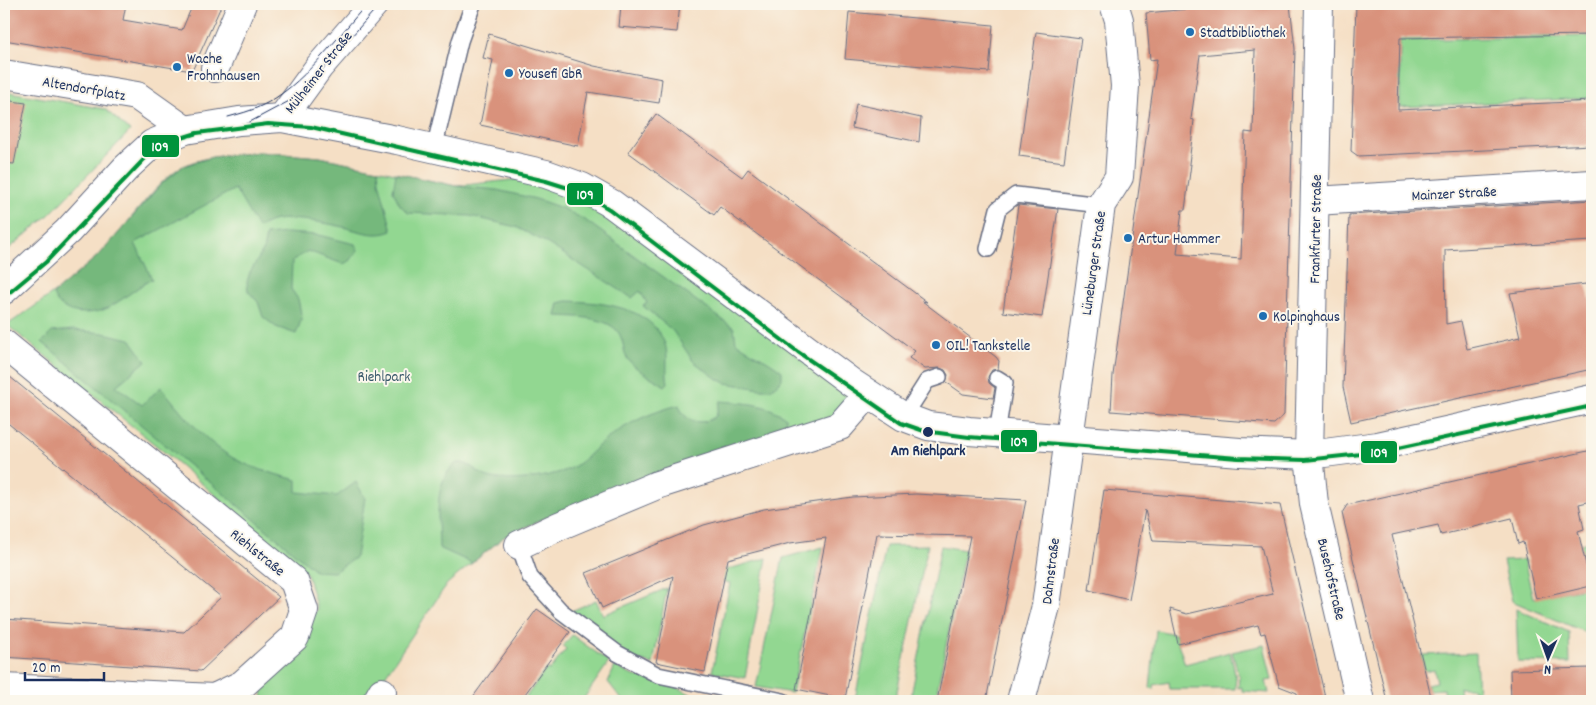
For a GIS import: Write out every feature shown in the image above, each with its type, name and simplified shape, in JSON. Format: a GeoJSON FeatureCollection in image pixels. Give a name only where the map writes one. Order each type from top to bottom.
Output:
{"type":"FeatureCollection","features":[{"type":"Feature","properties":{"kind":"street"},"geometry":{"type":"LineString","coordinates":[[215,68],[242,4]]}},
{"type":"Feature","properties":{"kind":"street","name":"Mülheimer Straße"},"geometry":{"type":"LineString","coordinates":[[282,118],[319,67],[374,4]]}},
{"type":"Feature","properties":{"kind":"street","name":"Lüneburger Straße"},"geometry":{"type":"LineString","coordinates":[[1069,438],[1101,205],[1119,177],[1125,86],[1120,20],[1114,4]]}},
{"type":"Feature","properties":{"kind":"street","name":"Frankfurter Straße"},"geometry":{"type":"LineString","coordinates":[[1309,455],[1320,4]]}},
{"type":"Feature","properties":{"kind":"street","name":"Altendorfplatz"},"geometry":{"type":"LineString","coordinates":[[4,74],[136,96],[185,130]]}},
{"type":"Feature","properties":{"kind":"street"},"geometry":{"type":"LineString","coordinates":[[4,290],[68,231],[126,168],[152,144],[185,130],[239,121],[282,118],[546,174],[582,187],[612,204],[868,394],[904,417],[928,426],[1240,452],[1309,455],[1378,446],[1592,399]]}},
{"type":"Feature","properties":{"kind":"street","name":"Mainzer Straße"},"geometry":{"type":"LineString","coordinates":[[1315,201],[1592,184]]}},
{"type":"Feature","properties":{"kind":"street","name":"Riehlstraße"},"geometry":{"type":"LineString","coordinates":[[4,344],[294,581],[304,610],[295,637],[245,693],[214,698],[4,688]]}},
{"type":"Feature","properties":{"kind":"street"},"geometry":{"type":"LineString","coordinates":[[519,546],[559,526],[658,485],[840,426],[868,394]]}},
{"type":"Feature","properties":{"kind":"street","name":"Dahnstraße"},"geometry":{"type":"LineString","coordinates":[[1021,701],[1046,606],[1069,438]]}},
{"type":"Feature","properties":{"kind":"street","name":"Busehofstraße"},"geometry":{"type":"LineString","coordinates":[[1309,455],[1314,504],[1360,701]]}},
{"type":"Feature","properties":{"kind":"lane"},"geometry":{"type":"LineString","coordinates":[[434,149],[460,41],[473,4]]}},
{"type":"Feature","properties":{"kind":"lane"},"geometry":{"type":"LineString","coordinates":[[988,249],[998,209],[1016,194],[1101,205]]}},
{"type":"Feature","properties":{"kind":"lane"},"geometry":{"type":"LineString","coordinates":[[904,417],[927,381],[938,377]]}},
{"type":"Feature","properties":{"kind":"lane"},"geometry":{"type":"LineString","coordinates":[[997,378],[1005,383],[997,433]]}},
{"type":"Feature","properties":{"kind":"lane"},"geometry":{"type":"LineString","coordinates":[[519,546],[530,577],[561,611],[617,653],[658,675],[783,701]]}},
{"type":"Feature","properties":{"kind":"green space"},"geometry":{"type":"Polygon","coordinates":[[[1592,36],[1592,98],[1400,107],[1400,40],[1592,36]]]}},
{"type":"Feature","properties":{"kind":"green space"},"geometry":{"type":"Polygon","coordinates":[[[4,91],[105,109],[130,131],[49,215],[4,253],[4,91]]]}},
{"type":"Feature","properties":{"kind":"green space","name":"Riehlpark"},"geometry":{"type":"Polygon","coordinates":[[[259,152],[320,157],[456,186],[547,176],[610,204],[856,403],[830,420],[565,509],[504,537],[447,584],[368,701],[263,701],[261,680],[317,609],[307,574],[174,460],[7,325],[56,291],[101,253],[152,193],[175,171],[185,165],[203,159],[259,152]]]}},
{"type":"Feature","properties":{"kind":"green space"},"geometry":{"type":"Polygon","coordinates":[[[259,152],[320,157],[378,169],[379,181],[392,231],[374,234],[327,224],[287,219],[270,222],[258,228],[235,189],[135,243],[152,279],[118,302],[97,312],[79,313],[70,311],[57,302],[53,294],[101,253],[161,184],[183,166],[212,157],[259,152]]]}},
{"type":"Feature","properties":{"kind":"green space"},"geometry":{"type":"Polygon","coordinates":[[[396,173],[456,186],[497,190],[536,199],[562,208],[585,220],[734,328],[736,342],[782,371],[782,379],[771,389],[760,389],[726,383],[716,378],[693,361],[673,331],[643,306],[647,303],[640,291],[632,298],[545,242],[516,227],[470,216],[408,213],[400,205],[393,191],[396,173]]]}},
{"type":"Feature","properties":{"kind":"green space"},"geometry":{"type":"Polygon","coordinates":[[[286,233],[318,235],[355,244],[358,250],[350,261],[343,264],[308,251],[292,261],[291,289],[298,299],[302,318],[296,334],[276,327],[263,317],[258,302],[248,291],[247,282],[250,272],[263,251],[266,235],[286,233]]]}},
{"type":"Feature","properties":{"kind":"green space"},"geometry":{"type":"Polygon","coordinates":[[[567,301],[609,305],[637,314],[649,321],[658,331],[665,344],[668,383],[665,386],[631,363],[627,358],[620,335],[608,324],[582,317],[556,316],[559,303],[567,301]]]}},
{"type":"Feature","properties":{"kind":"green space"},"geometry":{"type":"Polygon","coordinates":[[[73,330],[103,333],[130,339],[146,361],[116,386],[142,405],[161,387],[199,431],[233,458],[260,470],[297,480],[297,492],[337,496],[356,482],[365,498],[356,557],[334,572],[316,571],[42,342],[52,332],[73,330]]]}},
{"type":"Feature","properties":{"kind":"green space"},"geometry":{"type":"Polygon","coordinates":[[[720,401],[746,403],[771,409],[779,413],[786,418],[784,435],[565,509],[504,537],[472,563],[439,548],[438,514],[440,490],[449,470],[457,463],[466,464],[488,477],[497,479],[516,480],[546,476],[570,469],[615,433],[650,414],[679,405],[681,411],[689,419],[699,422],[705,421],[716,416],[720,401]]]}},
{"type":"Feature","properties":{"kind":"green space"},"geometry":{"type":"Polygon","coordinates":[[[1592,528],[1592,635],[1512,601],[1503,561],[1524,560],[1533,598],[1591,587],[1581,544],[1590,541],[1587,529],[1592,528]]]}},
{"type":"Feature","properties":{"kind":"green space"},"geometry":{"type":"Polygon","coordinates":[[[928,545],[895,701],[855,699],[886,546],[928,545]]]}},
{"type":"Feature","properties":{"kind":"green space"},"geometry":{"type":"Polygon","coordinates":[[[941,546],[965,550],[935,701],[910,701],[941,546]]]}},
{"type":"Feature","properties":{"kind":"green space"},"geometry":{"type":"Polygon","coordinates":[[[823,547],[792,693],[756,687],[783,558],[823,547]]]}},
{"type":"Feature","properties":{"kind":"green space"},"geometry":{"type":"Polygon","coordinates":[[[767,558],[745,678],[712,672],[730,583],[720,581],[722,571],[767,558]]]}},
{"type":"Feature","properties":{"kind":"green space"},"geometry":{"type":"Polygon","coordinates":[[[667,588],[653,664],[631,659],[567,613],[596,600],[603,615],[667,588]]]}},
{"type":"Feature","properties":{"kind":"green space"},"geometry":{"type":"Polygon","coordinates":[[[1516,609],[1569,632],[1570,663],[1518,662],[1516,609]]]}},
{"type":"Feature","properties":{"kind":"green space"},"geometry":{"type":"Polygon","coordinates":[[[1156,630],[1175,634],[1185,664],[1230,652],[1236,677],[1235,689],[1170,689],[1169,682],[1154,685],[1154,689],[1150,688],[1156,630]]]}},
{"type":"Feature","properties":{"kind":"green space"},"geometry":{"type":"Polygon","coordinates":[[[572,635],[609,662],[582,701],[523,701],[546,669],[550,670],[566,649],[563,646],[572,635]]]}},
{"type":"Feature","properties":{"kind":"green space"},"geometry":{"type":"Polygon","coordinates":[[[1264,645],[1272,680],[1266,681],[1269,693],[1242,691],[1242,687],[1238,688],[1239,677],[1232,652],[1264,645]]]}},
{"type":"Feature","properties":{"kind":"green space"},"geometry":{"type":"Polygon","coordinates":[[[1476,653],[1478,697],[1474,698],[1473,688],[1459,688],[1460,698],[1445,699],[1444,689],[1429,690],[1428,684],[1437,682],[1434,669],[1425,671],[1421,655],[1476,653]]]}},
{"type":"Feature","properties":{"kind":"green space"},"geometry":{"type":"Polygon","coordinates":[[[615,666],[631,675],[676,687],[705,701],[623,701],[608,682],[615,666]]]}},
{"type":"Feature","properties":{"kind":"building"},"geometry":{"type":"Polygon","coordinates":[[[4,4],[126,4],[123,20],[182,30],[193,4],[222,4],[192,71],[4,40],[4,4]]]}},
{"type":"Feature","properties":{"kind":"building"},"geometry":{"type":"Polygon","coordinates":[[[621,4],[680,4],[677,32],[619,27],[621,4]]]}},
{"type":"Feature","properties":{"kind":"building"},"geometry":{"type":"Polygon","coordinates":[[[1242,4],[1290,4],[1295,49],[1284,415],[1274,424],[1111,411],[1113,375],[1157,59],[1150,60],[1146,13],[1242,4]],[[1255,50],[1200,55],[1191,119],[1194,120],[1189,164],[1191,164],[1185,210],[1182,210],[1177,254],[1241,259],[1245,132],[1253,133],[1255,50]]]}},
{"type":"Feature","properties":{"kind":"building"},"geometry":{"type":"Polygon","coordinates":[[[1356,4],[1592,4],[1592,35],[1400,38],[1398,110],[1592,101],[1592,145],[1358,156],[1351,151],[1356,4]]]}},
{"type":"Feature","properties":{"kind":"building"},"geometry":{"type":"Polygon","coordinates":[[[849,12],[993,25],[989,72],[845,59],[849,12]]]}},
{"type":"Feature","properties":{"kind":"building"},"geometry":{"type":"Polygon","coordinates":[[[1036,32],[1081,38],[1064,162],[1019,156],[1036,32]]]}},
{"type":"Feature","properties":{"kind":"building"},"geometry":{"type":"Polygon","coordinates":[[[489,34],[594,66],[662,79],[659,103],[588,92],[578,146],[480,125],[493,60],[483,58],[489,34]]]}},
{"type":"Feature","properties":{"kind":"building"},"geometry":{"type":"Polygon","coordinates":[[[4,100],[26,103],[14,164],[4,163],[4,100]]]}},
{"type":"Feature","properties":{"kind":"building"},"geometry":{"type":"Polygon","coordinates":[[[856,104],[921,118],[919,142],[852,128],[856,104]]]}},
{"type":"Feature","properties":{"kind":"building"},"geometry":{"type":"Polygon","coordinates":[[[656,114],[742,177],[748,169],[927,302],[922,301],[996,357],[999,361],[998,369],[992,370],[988,377],[989,383],[995,388],[993,398],[963,394],[946,382],[948,375],[945,370],[940,368],[925,369],[909,358],[915,351],[720,207],[714,215],[628,152],[656,114]]]}},
{"type":"Feature","properties":{"kind":"building"},"geometry":{"type":"Polygon","coordinates":[[[1592,200],[1592,241],[1445,250],[1446,324],[1461,321],[1467,349],[1520,337],[1510,293],[1586,284],[1592,308],[1592,369],[1351,422],[1343,387],[1349,215],[1592,200]]]}},
{"type":"Feature","properties":{"kind":"building"},"geometry":{"type":"Polygon","coordinates":[[[1018,205],[1058,209],[1042,317],[1003,312],[1018,205]]]}},
{"type":"Feature","properties":{"kind":"building"},"geometry":{"type":"Polygon","coordinates":[[[4,372],[279,597],[201,671],[4,657],[4,619],[184,632],[221,597],[4,420],[4,372]]]}},
{"type":"Feature","properties":{"kind":"building"},"geometry":{"type":"Polygon","coordinates":[[[1592,450],[1592,501],[1579,504],[1584,529],[1578,531],[1591,586],[1536,599],[1523,542],[1518,544],[1512,518],[1441,535],[1438,525],[1392,535],[1432,701],[1387,701],[1342,513],[1347,505],[1592,450]]]}},
{"type":"Feature","properties":{"kind":"building"},"geometry":{"type":"Polygon","coordinates":[[[1104,490],[1280,505],[1326,701],[1298,701],[1297,693],[1279,686],[1265,633],[1261,634],[1258,625],[1178,644],[1170,609],[1187,614],[1273,594],[1261,546],[1153,541],[1145,510],[1129,600],[1089,590],[1104,490]]]}},
{"type":"Feature","properties":{"kind":"building"},"geometry":{"type":"Polygon","coordinates":[[[916,494],[1026,500],[986,701],[937,701],[970,536],[877,534],[845,699],[796,689],[826,538],[790,543],[728,559],[705,672],[656,662],[673,576],[602,608],[586,573],[704,525],[764,509],[853,497],[916,494]]]}},
{"type":"Feature","properties":{"kind":"building"},"geometry":{"type":"Polygon","coordinates":[[[537,609],[570,632],[520,701],[470,701],[537,609]]]}},
{"type":"Feature","properties":{"kind":"building"},"geometry":{"type":"Polygon","coordinates":[[[1592,668],[1592,701],[1511,701],[1510,670],[1592,668]]]}},
{"type":"Feature","properties":{"kind":"tram line"},"geometry":{"type":"LineString","coordinates":[[228,117],[261,106],[276,98],[290,87],[318,60],[367,4]]}},
{"type":"Feature","properties":{"kind":"tram line"},"geometry":{"type":"LineString","coordinates":[[214,131],[248,123],[293,99],[314,79],[380,4]]}},
{"type":"Feature","properties":{"kind":"transit line","name":"109"},"geometry":{"type":"LineString","coordinates":[[4,297],[46,262],[152,151],[168,142],[197,133],[268,124],[311,127],[546,181],[581,192],[609,209],[798,352],[901,423],[924,431],[969,437],[1238,458],[1305,460],[1380,452],[1592,406]]}},
{"type":"Feature","properties":{"kind":"place","name":"Stadtbibliothek"},"geometry":{"type":"Point","coordinates":[1190,32]}},
{"type":"Feature","properties":{"kind":"place","name":"Wache Frohnhausen"},"geometry":{"type":"Point","coordinates":[177,67]}},
{"type":"Feature","properties":{"kind":"place","name":"Yousefi GbR"},"geometry":{"type":"Point","coordinates":[509,73]}},
{"type":"Feature","properties":{"kind":"place","name":"Artur Hammer"},"geometry":{"type":"Point","coordinates":[1128,238]}},
{"type":"Feature","properties":{"kind":"place","name":"Kolpinghaus"},"geometry":{"type":"Point","coordinates":[1263,316]}},
{"type":"Feature","properties":{"kind":"place","name":"OIL! Tankstelle"},"geometry":{"type":"Point","coordinates":[936,345]}},
{"type":"Feature","properties":{"kind":"place","name":"Am Riehlpark"},"geometry":{"type":"Point","coordinates":[928,432]}}]}
